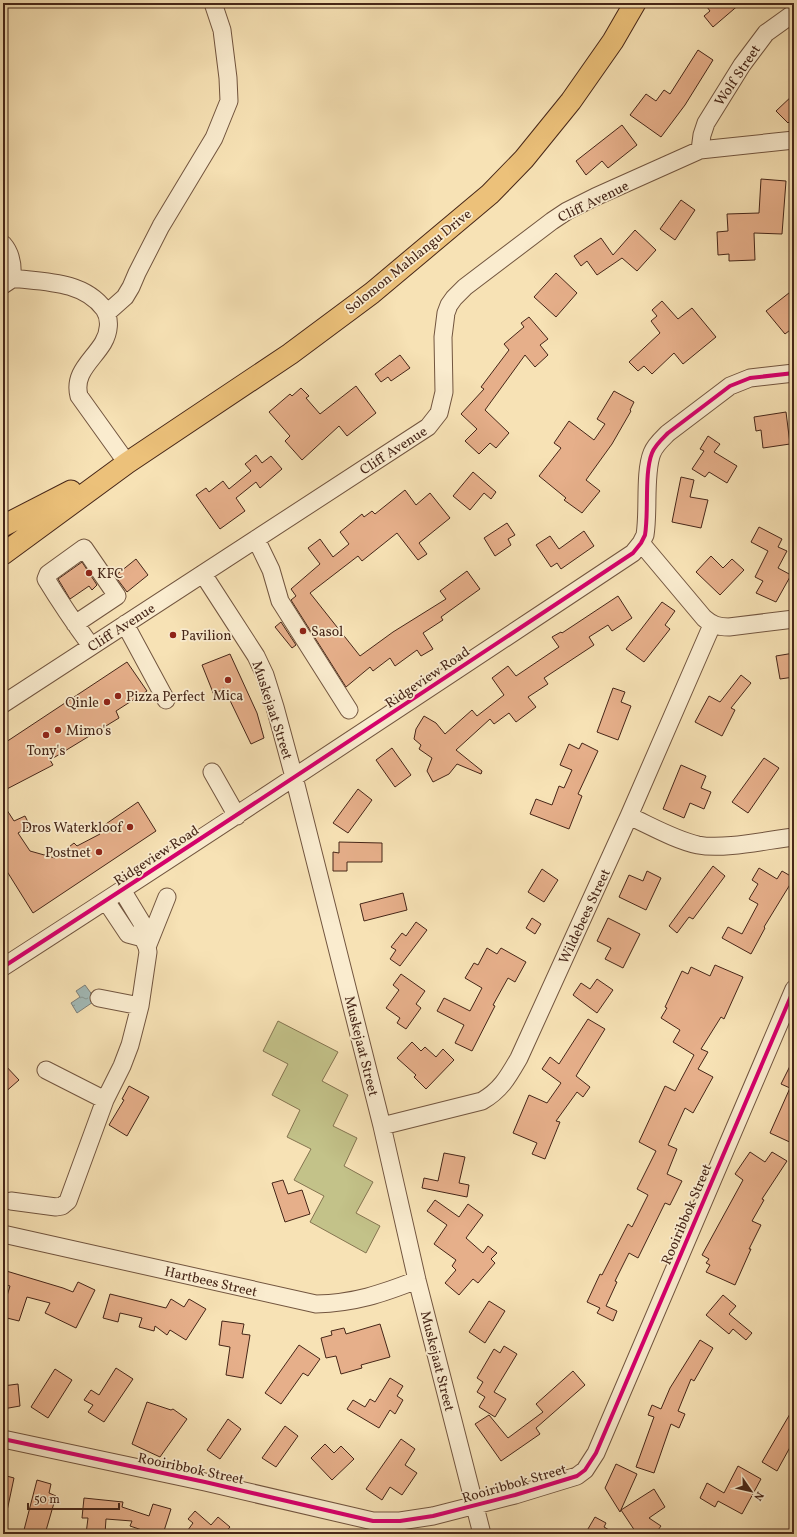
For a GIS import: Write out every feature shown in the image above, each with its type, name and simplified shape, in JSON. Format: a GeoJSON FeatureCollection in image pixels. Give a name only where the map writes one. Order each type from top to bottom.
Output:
{"type":"FeatureCollection","features":[{"type":"Feature","properties":{"kind":"main road","name":"Solomon Mahlangu Drive"},"geometry":{"type":"LineString","coordinates":[[3,554],[127,463],[296,349],[372,293],[490,194],[524,159],[570,101],[613,41],[635,3]]}},
{"type":"Feature","properties":{"kind":"main road","name":"Solomon Mahlangu Drive"},"geometry":{"type":"LineString","coordinates":[[3,526],[127,463]]}},
{"type":"Feature","properties":{"kind":"street"},"geometry":{"type":"LineString","coordinates":[[107,313],[125,297],[132,287],[137,273],[161,226],[214,138],[229,101],[228,78],[222,30],[213,3]]}},
{"type":"Feature","properties":{"kind":"street","name":"Wolf Street"},"geometry":{"type":"LineString","coordinates":[[700,150],[702,135],[706,123],[742,66],[766,33],[794,13]]}},
{"type":"Feature","properties":{"kind":"street","name":"Cliff Avenue"},"geometry":{"type":"LineString","coordinates":[[3,704],[428,427],[439,413],[444,392],[443,337],[446,313],[449,305],[465,287],[552,221],[567,211],[700,150],[794,140]]}},
{"type":"Feature","properties":{"kind":"street"},"geometry":{"type":"LineString","coordinates":[[3,244],[9,252],[12,261],[8,282],[31,280],[78,288],[94,297],[107,313],[109,319],[107,335],[103,343],[81,372],[78,378],[77,390],[79,396],[127,463]]}},
{"type":"Feature","properties":{"kind":"street","name":"Ridgeview Road"},"geometry":{"type":"LineString","coordinates":[[3,967],[237,816],[633,553],[645,535],[650,464],[653,452],[668,433],[730,386],[750,378],[794,373]]}},
{"type":"Feature","properties":{"kind":"street"},"geometry":{"type":"LineString","coordinates":[[256,539],[271,570],[280,601],[349,710]]}},
{"type":"Feature","properties":{"kind":"street"},"geometry":{"type":"LineString","coordinates":[[641,543],[704,618],[712,624],[721,627],[729,627],[794,619]]}},
{"type":"Feature","properties":{"kind":"street","name":"Muskejaat Street"},"geometry":{"type":"LineString","coordinates":[[203,574],[256,656],[265,675],[294,777],[382,1126],[417,1280],[482,1534]]}},
{"type":"Feature","properties":{"kind":"street"},"geometry":{"type":"LineString","coordinates":[[75,624],[91,646]]}},
{"type":"Feature","properties":{"kind":"street"},"geometry":{"type":"LineString","coordinates":[[125,624],[166,700]]}},
{"type":"Feature","properties":{"kind":"street","name":"Wildebees Street"},"geometry":{"type":"LineString","coordinates":[[382,1126],[482,1101],[494,1094],[503,1084],[519,1058],[629,816],[712,624]]}},
{"type":"Feature","properties":{"kind":"street"},"geometry":{"type":"LineString","coordinates":[[212,772],[237,816]]}},
{"type":"Feature","properties":{"kind":"street"},"geometry":{"type":"LineString","coordinates":[[629,816],[698,845],[722,846],[794,837]]}},
{"type":"Feature","properties":{"kind":"street"},"geometry":{"type":"LineString","coordinates":[[11,1201],[56,1207],[62,1206],[68,1201],[105,1100],[122,1066],[130,1045],[140,1006],[148,952],[142,923],[122,890]]}},
{"type":"Feature","properties":{"kind":"street"},"geometry":{"type":"LineString","coordinates":[[145,943],[167,897]]}},
{"type":"Feature","properties":{"kind":"street"},"geometry":{"type":"LineString","coordinates":[[106,901],[128,934],[145,943]]}},
{"type":"Feature","properties":{"kind":"street","name":"Rooiribbok Street"},"geometry":{"type":"LineString","coordinates":[[3,1439],[205,1482],[373,1521],[418,1520],[475,1506],[568,1480],[577,1476],[585,1470],[596,1453],[794,989]]}},
{"type":"Feature","properties":{"kind":"street"},"geometry":{"type":"LineString","coordinates":[[99,998],[140,1006]]}},
{"type":"Feature","properties":{"kind":"street"},"geometry":{"type":"LineString","coordinates":[[46,1070],[105,1100]]}},
{"type":"Feature","properties":{"kind":"street","name":"Hartbees Street"},"geometry":{"type":"LineString","coordinates":[[3,1234],[316,1304],[346,1302],[378,1295],[417,1280]]}},
{"type":"Feature","properties":{"kind":"shaded area"},"geometry":{"type":"Polygon","coordinates":[[[278,1021],[338,1052],[322,1081],[348,1095],[333,1126],[357,1138],[344,1166],[373,1182],[356,1213],[380,1226],[366,1253],[310,1222],[324,1196],[294,1180],[311,1149],[287,1137],[300,1110],[272,1095],[288,1064],[263,1051],[278,1021]]]}},
{"type":"Feature","properties":{"kind":"water"},"geometry":{"type":"Polygon","coordinates":[[[85,985],[96,1000],[77,1013],[71,1003],[80,997],[76,991],[85,985]]]}},
{"type":"Feature","properties":{"kind":"building"},"geometry":{"type":"Polygon","coordinates":[[[704,3],[741,3],[713,27],[704,16],[710,11],[704,3]]]}},
{"type":"Feature","properties":{"kind":"building"},"geometry":{"type":"Polygon","coordinates":[[[698,50],[713,60],[685,105],[661,137],[630,115],[646,94],[656,101],[664,90],[670,94],[698,50]]]}},
{"type":"Feature","properties":{"kind":"building"},"geometry":{"type":"Polygon","coordinates":[[[794,94],[794,117],[788,123],[776,111],[794,94]]]}},
{"type":"Feature","properties":{"kind":"building"},"geometry":{"type":"Polygon","coordinates":[[[622,125],[637,145],[608,168],[602,161],[586,175],[576,161],[622,125]]]}},
{"type":"Feature","properties":{"kind":"building"},"geometry":{"type":"Polygon","coordinates":[[[761,179],[786,181],[782,234],[754,233],[755,260],[729,261],[729,254],[718,255],[717,232],[728,231],[727,214],[759,213],[761,179]]]}},
{"type":"Feature","properties":{"kind":"building"},"geometry":{"type":"Polygon","coordinates":[[[681,200],[695,210],[675,240],[660,229],[681,200]]]}},
{"type":"Feature","properties":{"kind":"building"},"geometry":{"type":"Polygon","coordinates":[[[635,230],[656,250],[637,271],[622,258],[597,275],[587,261],[581,266],[574,256],[601,238],[613,255],[635,230]]]}},
{"type":"Feature","properties":{"kind":"building"},"geometry":{"type":"Polygon","coordinates":[[[556,273],[577,293],[556,317],[534,297],[556,273]]]}},
{"type":"Feature","properties":{"kind":"building"},"geometry":{"type":"Polygon","coordinates":[[[794,289],[794,327],[785,334],[766,311],[794,289]]]}},
{"type":"Feature","properties":{"kind":"building"},"geometry":{"type":"Polygon","coordinates":[[[662,301],[678,319],[692,308],[716,337],[683,364],[674,353],[652,374],[644,366],[638,371],[629,362],[660,333],[651,321],[657,316],[652,310],[662,301]]]}},
{"type":"Feature","properties":{"kind":"building"},"geometry":{"type":"Polygon","coordinates":[[[529,317],[548,339],[540,345],[548,355],[535,367],[525,355],[485,410],[509,433],[496,448],[490,443],[479,454],[465,441],[477,429],[461,414],[484,389],[481,387],[509,350],[504,344],[524,327],[521,323],[529,317]]]}},
{"type":"Feature","properties":{"kind":"building"},"geometry":{"type":"Polygon","coordinates":[[[400,355],[410,368],[391,381],[388,377],[381,382],[375,374],[400,355]]]}},
{"type":"Feature","properties":{"kind":"building"},"geometry":{"type":"Polygon","coordinates":[[[356,386],[376,413],[347,436],[339,426],[302,460],[285,441],[290,436],[269,412],[290,394],[292,396],[301,388],[309,396],[306,398],[320,414],[356,386]]]}},
{"type":"Feature","properties":{"kind":"building"},"geometry":{"type":"Polygon","coordinates":[[[614,391],[634,402],[630,410],[631,411],[612,444],[586,480],[600,491],[582,513],[564,500],[566,498],[539,476],[561,448],[554,443],[569,421],[594,440],[605,424],[597,419],[614,391]]]}},
{"type":"Feature","properties":{"kind":"building"},"geometry":{"type":"Polygon","coordinates":[[[786,412],[790,444],[763,448],[761,430],[756,431],[754,417],[786,412]]]}},
{"type":"Feature","properties":{"kind":"building"},"geometry":{"type":"Polygon","coordinates":[[[708,436],[720,444],[714,452],[737,466],[727,483],[709,472],[705,477],[692,469],[704,451],[700,449],[708,436]]]}},
{"type":"Feature","properties":{"kind":"building"},"geometry":{"type":"Polygon","coordinates":[[[256,455],[262,463],[271,456],[282,469],[260,488],[256,482],[236,498],[245,511],[220,529],[196,495],[206,488],[209,492],[223,481],[229,489],[251,471],[245,464],[256,455]]]}},
{"type":"Feature","properties":{"kind":"building"},"geometry":{"type":"Polygon","coordinates":[[[473,472],[496,492],[491,499],[484,493],[470,510],[453,496],[473,472]]]}},
{"type":"Feature","properties":{"kind":"building"},"geometry":{"type":"Polygon","coordinates":[[[681,477],[694,480],[690,497],[708,500],[701,528],[672,522],[681,477]]]}},
{"type":"Feature","properties":{"kind":"building"},"geometry":{"type":"Polygon","coordinates":[[[405,490],[416,505],[430,493],[450,518],[419,543],[427,554],[418,560],[397,533],[362,561],[358,556],[310,593],[360,656],[393,632],[446,599],[440,591],[467,571],[480,589],[441,617],[443,620],[423,633],[433,649],[421,656],[417,650],[395,666],[390,658],[373,671],[370,667],[346,687],[291,600],[296,596],[291,589],[320,564],[308,548],[320,539],[333,557],[349,544],[340,532],[362,514],[364,517],[372,511],[375,514],[405,490]]]}},
{"type":"Feature","properties":{"kind":"building"},"geometry":{"type":"Polygon","coordinates":[[[507,523],[515,535],[508,539],[511,545],[495,556],[484,538],[507,523]]]}},
{"type":"Feature","properties":{"kind":"building"},"geometry":{"type":"Polygon","coordinates":[[[759,527],[782,539],[778,547],[787,551],[778,568],[791,575],[776,602],[756,593],[763,581],[755,577],[768,551],[751,542],[759,527]]]}},
{"type":"Feature","properties":{"kind":"building"},"geometry":{"type":"Polygon","coordinates":[[[584,531],[594,546],[561,569],[557,563],[551,567],[536,545],[550,536],[559,549],[584,531]]]}},
{"type":"Feature","properties":{"kind":"building"},"geometry":{"type":"Polygon","coordinates":[[[711,556],[723,568],[732,559],[744,570],[720,595],[696,572],[711,556]]]}},
{"type":"Feature","properties":{"kind":"building"},"geometry":{"type":"Polygon","coordinates":[[[136,559],[148,575],[127,592],[115,576],[136,559]]]}},
{"type":"Feature","properties":{"kind":"building"},"geometry":{"type":"Polygon","coordinates":[[[82,562],[97,585],[92,590],[89,586],[70,599],[58,579],[82,562]]]}},
{"type":"Feature","properties":{"kind":"building"},"geometry":{"type":"Polygon","coordinates":[[[618,596],[632,618],[612,631],[608,625],[589,637],[594,645],[544,678],[548,684],[528,697],[536,707],[516,722],[509,713],[494,724],[490,719],[456,750],[482,771],[481,774],[457,764],[449,774],[433,782],[427,771],[432,758],[419,749],[421,745],[414,739],[416,729],[424,716],[436,723],[445,734],[472,710],[477,716],[504,695],[492,678],[508,666],[516,676],[559,647],[552,637],[561,632],[562,633],[618,596]]]}},
{"type":"Feature","properties":{"kind":"building"},"geometry":{"type":"Polygon","coordinates":[[[662,602],[675,611],[665,625],[670,629],[644,662],[626,649],[662,602]]]}},
{"type":"Feature","properties":{"kind":"building"},"geometry":{"type":"Polygon","coordinates":[[[281,622],[296,645],[292,648],[275,627],[281,622]]]}},
{"type":"Feature","properties":{"kind":"building"},"geometry":{"type":"Polygon","coordinates":[[[794,653],[794,677],[780,679],[776,656],[794,653]]]}},
{"type":"Feature","properties":{"kind":"building"},"geometry":{"type":"Polygon","coordinates":[[[230,654],[257,713],[264,738],[251,744],[224,688],[214,695],[202,665],[230,654]]]}},
{"type":"Feature","properties":{"kind":"building"},"geometry":{"type":"Polygon","coordinates":[[[127,662],[147,691],[116,711],[119,718],[50,760],[53,765],[3,791],[3,744],[127,662]]]}},
{"type":"Feature","properties":{"kind":"building"},"geometry":{"type":"Polygon","coordinates":[[[741,675],[751,683],[731,708],[735,710],[722,736],[695,722],[709,696],[720,702],[741,675]]]}},
{"type":"Feature","properties":{"kind":"building"},"geometry":{"type":"Polygon","coordinates":[[[613,688],[625,692],[621,702],[631,706],[618,740],[597,732],[613,688]]]}},
{"type":"Feature","properties":{"kind":"building"},"geometry":{"type":"Polygon","coordinates":[[[582,743],[598,751],[578,794],[582,796],[569,829],[530,814],[536,799],[552,805],[559,786],[564,788],[572,770],[560,765],[569,744],[579,749],[582,743]]]}},
{"type":"Feature","properties":{"kind":"building"},"geometry":{"type":"Polygon","coordinates":[[[392,748],[411,775],[395,787],[376,760],[392,748]]]}},
{"type":"Feature","properties":{"kind":"building"},"geometry":{"type":"Polygon","coordinates":[[[764,758],[779,768],[748,813],[732,802],[764,758]]]}},
{"type":"Feature","properties":{"kind":"building"},"geometry":{"type":"Polygon","coordinates":[[[681,765],[706,776],[701,788],[711,792],[704,809],[690,803],[684,818],[663,809],[681,765]]]}},
{"type":"Feature","properties":{"kind":"building"},"geometry":{"type":"Polygon","coordinates":[[[358,789],[372,800],[348,833],[333,823],[358,789]]]}},
{"type":"Feature","properties":{"kind":"building"},"geometry":{"type":"Polygon","coordinates":[[[138,802],[156,831],[33,913],[3,865],[3,804],[14,821],[25,816],[30,826],[18,833],[30,851],[55,858],[74,843],[77,846],[100,834],[97,830],[138,802]]]}},
{"type":"Feature","properties":{"kind":"building"},"geometry":{"type":"Polygon","coordinates":[[[339,842],[382,843],[382,862],[347,862],[347,871],[333,871],[333,852],[339,853],[339,842]]]}},
{"type":"Feature","properties":{"kind":"building"},"geometry":{"type":"Polygon","coordinates":[[[713,866],[725,876],[693,919],[689,917],[677,933],[669,926],[713,866]]]}},
{"type":"Feature","properties":{"kind":"building"},"geometry":{"type":"Polygon","coordinates":[[[759,868],[777,879],[782,871],[794,878],[764,927],[765,928],[751,954],[722,938],[728,927],[742,934],[758,904],[749,899],[758,884],[752,880],[759,868]]]}},
{"type":"Feature","properties":{"kind":"building"},"geometry":{"type":"Polygon","coordinates":[[[542,869],[558,880],[544,902],[528,892],[542,869]]]}},
{"type":"Feature","properties":{"kind":"building"},"geometry":{"type":"Polygon","coordinates":[[[647,871],[661,878],[646,910],[619,897],[629,875],[643,881],[647,871]]]}},
{"type":"Feature","properties":{"kind":"building"},"geometry":{"type":"Polygon","coordinates":[[[403,893],[407,910],[364,921],[360,904],[403,893]]]}},
{"type":"Feature","properties":{"kind":"building"},"geometry":{"type":"Polygon","coordinates":[[[532,918],[541,924],[535,934],[526,928],[532,918]]]}},
{"type":"Feature","properties":{"kind":"building"},"geometry":{"type":"Polygon","coordinates":[[[608,918],[640,934],[623,968],[605,959],[611,948],[597,941],[608,918]]]}},
{"type":"Feature","properties":{"kind":"building"},"geometry":{"type":"Polygon","coordinates":[[[416,922],[427,930],[400,966],[390,959],[396,950],[391,947],[402,933],[406,936],[416,922]]]}},
{"type":"Feature","properties":{"kind":"building"},"geometry":{"type":"Polygon","coordinates":[[[487,948],[497,954],[501,948],[526,962],[515,982],[508,978],[493,1005],[495,1006],[472,1051],[455,1043],[464,1025],[437,1011],[444,998],[470,1011],[482,988],[465,978],[474,963],[478,965],[487,948]]]}},
{"type":"Feature","properties":{"kind":"building"},"geometry":{"type":"Polygon","coordinates":[[[715,965],[743,977],[724,1019],[721,1017],[701,1049],[708,1052],[698,1069],[713,1077],[693,1113],[685,1108],[668,1145],[677,1149],[667,1174],[682,1181],[670,1205],[665,1203],[638,1258],[629,1253],[615,1281],[617,1282],[606,1306],[617,1311],[613,1321],[597,1313],[600,1308],[587,1302],[600,1274],[602,1275],[628,1224],[632,1227],[648,1195],[637,1189],[656,1151],[639,1142],[665,1086],[675,1091],[694,1055],[673,1042],[680,1030],[661,1018],[667,1008],[665,1007],[682,971],[688,974],[691,967],[710,976],[715,965]]]}},
{"type":"Feature","properties":{"kind":"building"},"geometry":{"type":"Polygon","coordinates":[[[401,974],[425,991],[416,1004],[421,1008],[406,1029],[397,1023],[400,1018],[386,1008],[399,990],[393,985],[401,974]]]}},
{"type":"Feature","properties":{"kind":"building"},"geometry":{"type":"Polygon","coordinates":[[[597,979],[613,990],[597,1013],[573,995],[581,983],[590,989],[597,979]]]}},
{"type":"Feature","properties":{"kind":"building"},"geometry":{"type":"Polygon","coordinates":[[[588,1019],[605,1029],[576,1076],[590,1087],[583,1097],[577,1092],[556,1121],[560,1122],[545,1159],[532,1154],[537,1143],[513,1133],[529,1095],[547,1103],[561,1083],[542,1069],[550,1057],[559,1064],[588,1019]]]}},
{"type":"Feature","properties":{"kind":"building"},"geometry":{"type":"Polygon","coordinates":[[[412,1042],[421,1051],[425,1047],[436,1057],[443,1049],[454,1060],[426,1089],[414,1077],[416,1075],[397,1058],[412,1042]]]}},
{"type":"Feature","properties":{"kind":"building"},"geometry":{"type":"Polygon","coordinates":[[[794,1058],[794,1144],[770,1133],[790,1088],[781,1084],[794,1058]]]}},
{"type":"Feature","properties":{"kind":"building"},"geometry":{"type":"Polygon","coordinates":[[[3,1063],[19,1080],[3,1094],[3,1063]]]}},
{"type":"Feature","properties":{"kind":"building"},"geometry":{"type":"Polygon","coordinates":[[[129,1086],[149,1097],[127,1136],[109,1125],[124,1100],[122,1099],[129,1086]]]}},
{"type":"Feature","properties":{"kind":"building"},"geometry":{"type":"Polygon","coordinates":[[[750,1152],[765,1162],[772,1152],[787,1161],[762,1199],[764,1200],[752,1221],[761,1225],[749,1249],[751,1249],[735,1285],[706,1272],[710,1265],[706,1263],[709,1259],[702,1255],[743,1180],[735,1174],[750,1152]]]}},
{"type":"Feature","properties":{"kind":"building"},"geometry":{"type":"Polygon","coordinates":[[[444,1153],[465,1157],[459,1183],[469,1185],[467,1197],[422,1188],[424,1178],[438,1181],[444,1153]]]}},
{"type":"Feature","properties":{"kind":"building"},"geometry":{"type":"Polygon","coordinates":[[[283,1180],[288,1194],[302,1190],[310,1214],[285,1222],[272,1183],[283,1180]]]}},
{"type":"Feature","properties":{"kind":"building"},"geometry":{"type":"Polygon","coordinates":[[[435,1200],[459,1217],[468,1204],[483,1215],[466,1238],[483,1253],[488,1246],[497,1253],[491,1259],[495,1263],[478,1283],[473,1279],[459,1295],[445,1283],[456,1270],[452,1266],[456,1260],[434,1244],[447,1225],[427,1211],[435,1200]]]}},
{"type":"Feature","properties":{"kind":"building"},"geometry":{"type":"Polygon","coordinates":[[[3,1270],[73,1292],[78,1282],[95,1290],[76,1328],[45,1313],[50,1303],[27,1297],[19,1321],[3,1317],[3,1309],[10,1286],[3,1284],[3,1270]]]}},
{"type":"Feature","properties":{"kind":"building"},"geometry":{"type":"Polygon","coordinates":[[[110,1294],[166,1308],[171,1299],[184,1307],[189,1299],[206,1309],[186,1340],[170,1330],[167,1335],[155,1326],[154,1331],[139,1327],[142,1318],[120,1313],[118,1322],[103,1318],[110,1294]]]}},
{"type":"Feature","properties":{"kind":"building"},"geometry":{"type":"Polygon","coordinates":[[[723,1295],[736,1306],[729,1314],[752,1333],[746,1340],[733,1329],[729,1334],[706,1315],[723,1295]]]}},
{"type":"Feature","properties":{"kind":"building"},"geometry":{"type":"Polygon","coordinates":[[[489,1301],[505,1311],[485,1343],[469,1332],[489,1301]]]}},
{"type":"Feature","properties":{"kind":"building"},"geometry":{"type":"Polygon","coordinates":[[[222,1321],[244,1324],[242,1334],[250,1335],[243,1378],[226,1375],[230,1347],[219,1345],[222,1321]]]}},
{"type":"Feature","properties":{"kind":"building"},"geometry":{"type":"Polygon","coordinates":[[[380,1324],[390,1357],[361,1365],[362,1368],[341,1374],[336,1356],[326,1358],[321,1338],[332,1335],[331,1331],[344,1328],[346,1334],[380,1324]]]}},
{"type":"Feature","properties":{"kind":"building"},"geometry":{"type":"Polygon","coordinates":[[[700,1340],[713,1348],[694,1381],[691,1379],[678,1411],[685,1414],[679,1428],[671,1424],[654,1473],[636,1467],[654,1417],[648,1415],[652,1405],[661,1409],[670,1388],[700,1340]]]}},
{"type":"Feature","properties":{"kind":"building"},"geometry":{"type":"Polygon","coordinates":[[[299,1345],[320,1359],[308,1376],[303,1373],[281,1404],[265,1393],[299,1345]]]}},
{"type":"Feature","properties":{"kind":"building"},"geometry":{"type":"Polygon","coordinates":[[[504,1346],[517,1354],[494,1392],[506,1399],[495,1417],[479,1407],[485,1397],[477,1392],[483,1382],[477,1378],[494,1349],[500,1353],[504,1346]]]}},
{"type":"Feature","properties":{"kind":"building"},"geometry":{"type":"Polygon","coordinates":[[[116,1368],[133,1379],[104,1422],[88,1412],[93,1405],[84,1400],[91,1390],[99,1395],[116,1368]]]}},
{"type":"Feature","properties":{"kind":"building"},"geometry":{"type":"Polygon","coordinates":[[[55,1369],[72,1380],[48,1418],[31,1407],[55,1369]]]}},
{"type":"Feature","properties":{"kind":"building"},"geometry":{"type":"Polygon","coordinates":[[[573,1371],[585,1385],[536,1428],[540,1434],[501,1461],[475,1424],[489,1415],[508,1438],[543,1412],[536,1404],[573,1371]]]}},
{"type":"Feature","properties":{"kind":"building"},"geometry":{"type":"Polygon","coordinates":[[[390,1378],[403,1386],[397,1396],[403,1400],[395,1414],[390,1410],[379,1428],[347,1409],[353,1400],[365,1407],[370,1399],[375,1402],[390,1378]]]}},
{"type":"Feature","properties":{"kind":"building"},"geometry":{"type":"Polygon","coordinates":[[[18,1384],[20,1406],[3,1409],[3,1386],[18,1384]]]}},
{"type":"Feature","properties":{"kind":"building"},"geometry":{"type":"Polygon","coordinates":[[[147,1402],[171,1410],[173,1409],[187,1419],[160,1457],[132,1444],[147,1402]]]}},
{"type":"Feature","properties":{"kind":"building"},"geometry":{"type":"Polygon","coordinates":[[[794,1407],[794,1440],[777,1471],[762,1462],[794,1407]]]}},
{"type":"Feature","properties":{"kind":"building"},"geometry":{"type":"Polygon","coordinates":[[[228,1419],[241,1429],[220,1459],[207,1450],[228,1419]]]}},
{"type":"Feature","properties":{"kind":"building"},"geometry":{"type":"Polygon","coordinates":[[[285,1426],[298,1436],[276,1467],[262,1458],[285,1426]]]}},
{"type":"Feature","properties":{"kind":"building"},"geometry":{"type":"Polygon","coordinates":[[[401,1439],[415,1449],[405,1465],[417,1473],[402,1495],[390,1487],[382,1500],[366,1489],[401,1439]]]}},
{"type":"Feature","properties":{"kind":"building"},"geometry":{"type":"Polygon","coordinates":[[[325,1444],[334,1453],[341,1446],[354,1459],[332,1480],[311,1458],[325,1444]]]}},
{"type":"Feature","properties":{"kind":"building"},"geometry":{"type":"Polygon","coordinates":[[[616,1464],[637,1474],[620,1512],[605,1488],[616,1464]]]}},
{"type":"Feature","properties":{"kind":"building"},"geometry":{"type":"Polygon","coordinates":[[[738,1466],[761,1479],[742,1514],[718,1501],[715,1507],[700,1498],[707,1483],[724,1493],[738,1466]]]}},
{"type":"Feature","properties":{"kind":"building"},"geometry":{"type":"Polygon","coordinates":[[[3,1475],[14,1478],[7,1511],[3,1511],[3,1475]]]}},
{"type":"Feature","properties":{"kind":"building"},"geometry":{"type":"Polygon","coordinates":[[[37,1480],[51,1484],[49,1493],[56,1496],[45,1534],[37,1534],[24,1530],[37,1480]]]}},
{"type":"Feature","properties":{"kind":"building"},"geometry":{"type":"Polygon","coordinates":[[[654,1489],[665,1507],[649,1518],[661,1526],[655,1534],[637,1534],[621,1510],[654,1489]]]}},
{"type":"Feature","properties":{"kind":"building"},"geometry":{"type":"Polygon","coordinates":[[[84,1498],[123,1502],[122,1507],[149,1516],[153,1504],[171,1509],[163,1534],[147,1534],[148,1532],[130,1526],[132,1521],[106,1519],[105,1534],[86,1534],[88,1518],[82,1518],[84,1498]]]}},
{"type":"Feature","properties":{"kind":"building"},"geometry":{"type":"Polygon","coordinates":[[[195,1511],[211,1525],[218,1517],[230,1527],[224,1534],[185,1534],[193,1523],[188,1519],[195,1511]]]}},
{"type":"Feature","properties":{"kind":"building"},"geometry":{"type":"Polygon","coordinates":[[[595,1517],[606,1523],[604,1527],[616,1534],[585,1534],[595,1517]]]}},
{"type":"Feature","properties":{"kind":"cycle path"},"geometry":{"type":"LineString","coordinates":[[3,967],[319,761],[633,553],[645,535],[648,471],[652,453],[659,442],[668,433],[730,386],[750,378],[794,373]]}},
{"type":"Feature","properties":{"kind":"cycle path"},"geometry":{"type":"LineString","coordinates":[[3,1439],[205,1482],[373,1521],[400,1521],[433,1516],[515,1495],[577,1476],[585,1470],[596,1453],[794,989]]}},
{"type":"Feature","properties":{"kind":"place","name":"KFC"},"geometry":{"type":"Point","coordinates":[89,573]}},
{"type":"Feature","properties":{"kind":"place","name":"Sasol"},"geometry":{"type":"Point","coordinates":[303,631]}},
{"type":"Feature","properties":{"kind":"place","name":"Pavilion"},"geometry":{"type":"Point","coordinates":[173,635]}},
{"type":"Feature","properties":{"kind":"place","name":"Mica"},"geometry":{"type":"Point","coordinates":[228,680]}},
{"type":"Feature","properties":{"kind":"place","name":"Pizza Perfect"},"geometry":{"type":"Point","coordinates":[118,696]}},
{"type":"Feature","properties":{"kind":"place","name":"Qinle"},"geometry":{"type":"Point","coordinates":[107,702]}},
{"type":"Feature","properties":{"kind":"place","name":"Mimo's"},"geometry":{"type":"Point","coordinates":[58,730]}},
{"type":"Feature","properties":{"kind":"place","name":"Tony's"},"geometry":{"type":"Point","coordinates":[46,735]}},
{"type":"Feature","properties":{"kind":"place","name":"Dros Waterkloof"},"geometry":{"type":"Point","coordinates":[130,827]}},
{"type":"Feature","properties":{"kind":"place","name":"Postnet"},"geometry":{"type":"Point","coordinates":[99,852]}}]}
